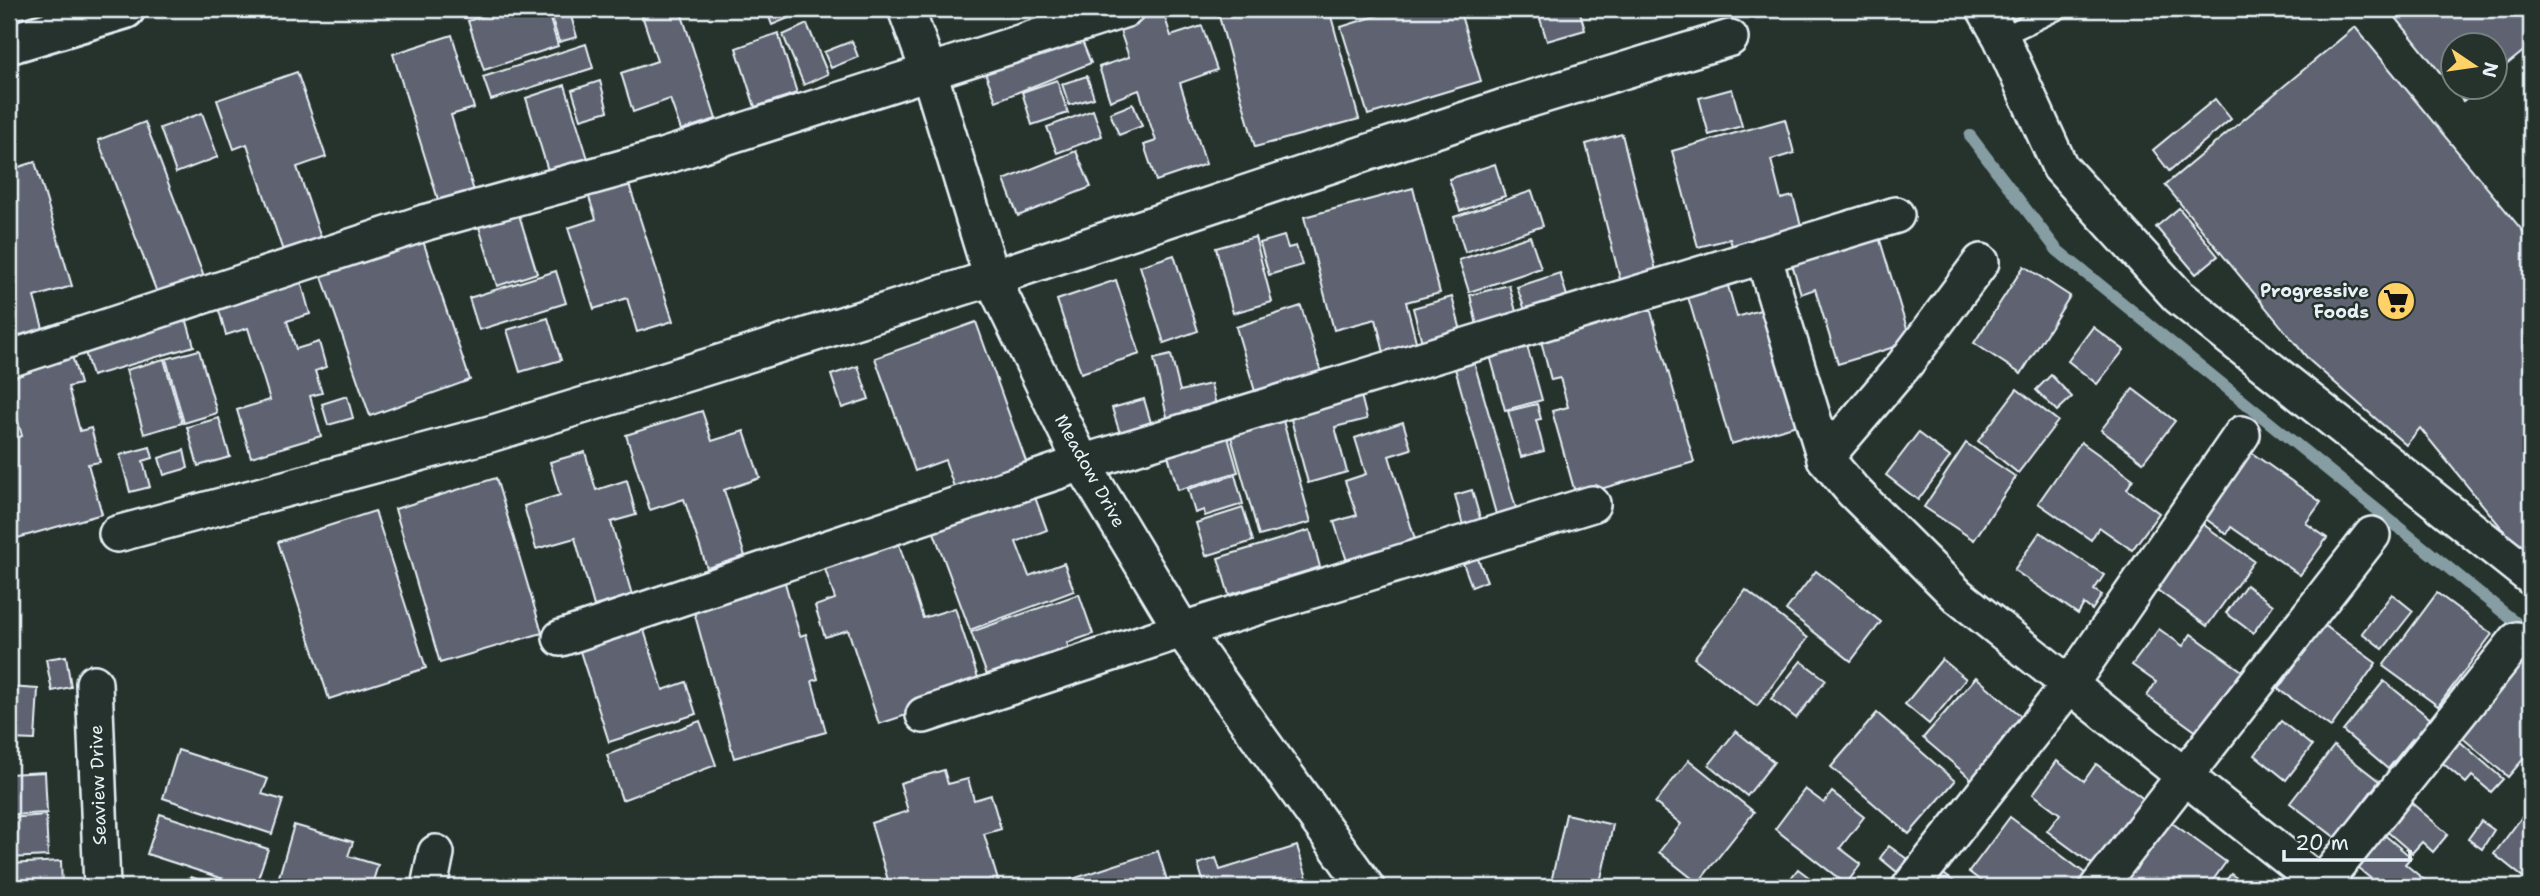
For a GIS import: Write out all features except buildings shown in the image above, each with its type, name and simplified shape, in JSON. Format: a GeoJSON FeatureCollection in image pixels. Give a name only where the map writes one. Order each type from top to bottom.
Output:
{"type":"FeatureCollection","features":[{"type":"Feature","properties":{"kind":"main road"},"geometry":{"type":"LineString","coordinates":[[9,44],[125,9]]}},
{"type":"Feature","properties":{"kind":"street","name":"Meadow Drive"},"geometry":{"type":"LineString","coordinates":[[906,9],[929,72],[992,278],[1082,463],[1182,631],[1366,887]]}},
{"type":"Feature","properties":{"kind":"street"},"geometry":{"type":"LineString","coordinates":[[9,359],[427,222],[662,157],[1126,9]]}},
{"type":"Feature","properties":{"kind":"street"},"geometry":{"type":"LineString","coordinates":[[1993,23],[2060,167],[2178,296],[2531,577]]}},
{"type":"Feature","properties":{"kind":"street"},"geometry":{"type":"LineString","coordinates":[[117,534],[489,434],[992,278],[1501,108],[1730,38]]}},
{"type":"Feature","properties":{"kind":"street"},"geometry":{"type":"LineString","coordinates":[[561,638],[1082,463],[1896,215]]}},
{"type":"Feature","properties":{"kind":"street"},"geometry":{"type":"LineString","coordinates":[[1763,256],[1825,458],[1853,491],[1958,596],[2322,887],[2516,640]]}},
{"type":"Feature","properties":{"kind":"street"},"geometry":{"type":"LineString","coordinates":[[1825,458],[1905,364],[1981,262]]}},
{"type":"Feature","properties":{"kind":"street"},"geometry":{"type":"LineString","coordinates":[[1910,887],[2070,684],[2242,434]]}},
{"type":"Feature","properties":{"kind":"street"},"geometry":{"type":"LineString","coordinates":[[924,715],[1182,631],[1592,504]]}},
{"type":"Feature","properties":{"kind":"street"},"geometry":{"type":"LineString","coordinates":[[2098,887],[2372,534]]}},
{"type":"Feature","properties":{"kind":"street","name":"Seaview Drive"},"geometry":{"type":"LineString","coordinates":[[94,683],[102,887]]}},
{"type":"Feature","properties":{"kind":"street"},"geometry":{"type":"LineString","coordinates":[[429,887],[436,853]]}},
{"type":"Feature","properties":{"kind":"lane"},"geometry":{"type":"LineString","coordinates":[[1993,23],[2059,9]]}},
{"type":"Feature","properties":{"kind":"waterway"},"geometry":{"type":"LineString","coordinates":[[1970,136],[2057,250],[2530,634]]}},
{"type":"Feature","properties":{"kind":"place","name":"Progressive Foods"},"geometry":{"type":"Point","coordinates":[2396,301]}}]}
